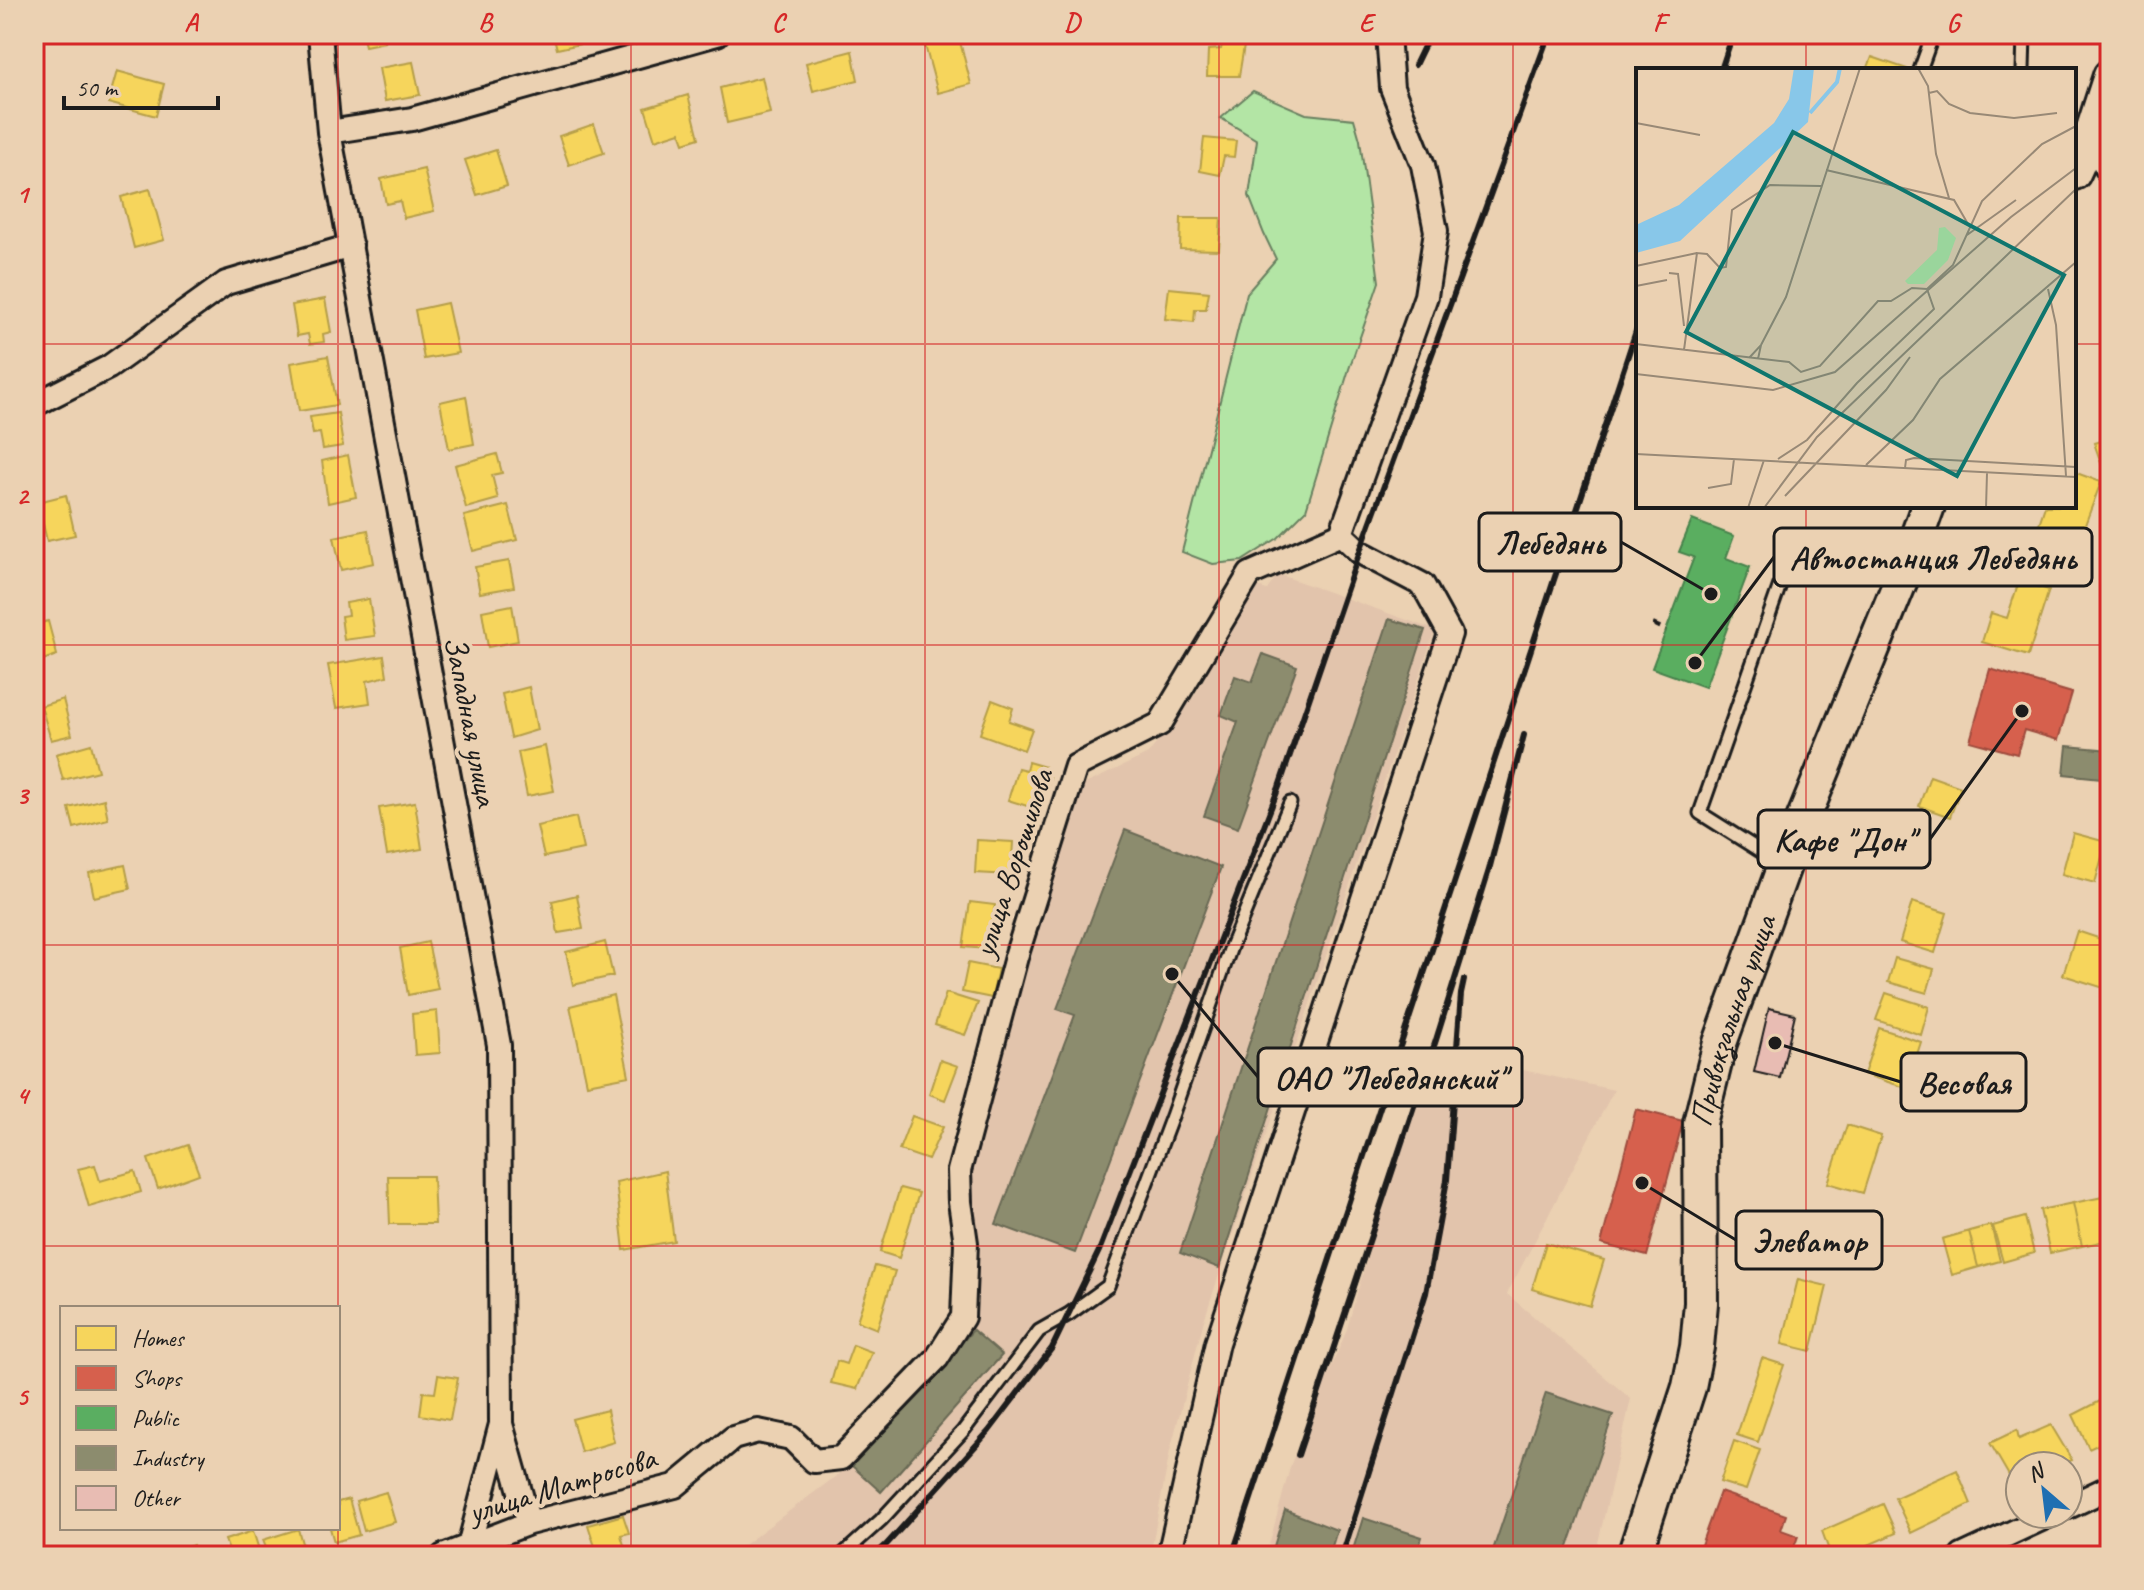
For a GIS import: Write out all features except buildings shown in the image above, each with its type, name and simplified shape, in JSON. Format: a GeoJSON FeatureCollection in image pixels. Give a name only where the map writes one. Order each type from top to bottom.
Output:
{"type":"FeatureCollection","features":[{"type":"Feature","properties":{"kind":"main road"},"geometry":{"type":"LineString","coordinates":[[2076,166],[2084,138],[2110,76]]}},
{"type":"Feature","properties":{"kind":"main road","name":"Привокзальная улица"},"geometry":{"type":"LineString","coordinates":[[1634,1556],[1689,1387],[1697,1347],[1701,1303],[1700,1123],[1720,1043],[1784,866],[1927,508]]}},
{"type":"Feature","properties":{"kind":"street","name":"Западная улица"},"geometry":{"type":"LineString","coordinates":[[320,34],[329,132],[499,1045],[501,1424]]}},
{"type":"Feature","properties":{"kind":"street"},"geometry":{"type":"LineString","coordinates":[[329,132],[412,119],[717,34]]}},
{"type":"Feature","properties":{"kind":"street"},"geometry":{"type":"LineString","coordinates":[[1169,1556],[1217,1343],[1450,634],[1423,585],[1360,552],[1341,534],[1426,296],[1436,231],[1423,165],[1392,88],[1388,34]]}},
{"type":"Feature","properties":{"kind":"street"},"geometry":{"type":"LineString","coordinates":[[2084,138],[2110,174]]}},
{"type":"Feature","properties":{"kind":"street"},"geometry":{"type":"LineString","coordinates":[[34,405],[109,367],[226,283],[351,246]]}},
{"type":"Feature","properties":{"kind":"street","name":"улица Ворошилова"},"geometry":{"type":"LineString","coordinates":[[733,1438],[758,1431],[791,1438],[814,1461],[841,1458],[937,1358],[963,1317],[966,1243],[959,1171],[1016,957],[1076,766],[1160,724],[1250,574],[1341,534]]}},
{"type":"Feature","properties":{"kind":"street"},"geometry":{"type":"LineString","coordinates":[[501,1424],[529,1523]]}},
{"type":"Feature","properties":{"kind":"street"},"geometry":{"type":"LineString","coordinates":[[469,1546],[501,1424]]}},
{"type":"Feature","properties":{"kind":"street","name":"улица Матросова"},"geometry":{"type":"LineString","coordinates":[[443,1556],[529,1523],[675,1486],[733,1438]]}},
{"type":"Feature","properties":{"kind":"street"},"geometry":{"type":"LineString","coordinates":[[2084,1499],[2110,1487]]}},
{"type":"Feature","properties":{"kind":"street"},"geometry":{"type":"LineString","coordinates":[[1962,1556],[2018,1530]]}},
{"type":"Feature","properties":{"kind":"lane"},"geometry":{"type":"LineString","coordinates":[[1921,68],[1933,34]]}},
{"type":"Feature","properties":{"kind":"lane"},"geometry":{"type":"LineString","coordinates":[[2023,68],[2024,34]]}},
{"type":"Feature","properties":{"kind":"lane"},"geometry":{"type":"LineString","coordinates":[[1784,866],[1700,813],[1795,542],[1905,570]]}},
{"type":"Feature","properties":{"kind":"lane"},"geometry":{"type":"LineString","coordinates":[[841,1556],[881,1520],[963,1431],[1039,1331],[1108,1286],[1232,944],[1290,803]]}},
{"type":"Feature","properties":{"kind":"path"},"geometry":{"type":"LineString","coordinates":[[1653,624],[1666,630]]}},
{"type":"Feature","properties":{"kind":"shaded area"},"geometry":{"type":"Polygon","coordinates":[[[1278,574],[1435,630],[1204,1320],[1170,1451],[1150,1556],[729,1556],[851,1465],[968,1330],[977,1247],[969,1161],[1079,787],[1148,754],[1196,693],[1254,586],[1267,590],[1278,574]]]}},
{"type":"Feature","properties":{"kind":"shaded area"},"geometry":{"type":"Polygon","coordinates":[[[1427,1049],[1614,1090],[1507,1294],[1631,1399],[1595,1556],[1266,1556],[1291,1464],[1346,1332],[1427,1049]]]}},
{"type":"Feature","properties":{"kind":"green space"},"geometry":{"type":"Polygon","coordinates":[[[1253,91],[1306,114],[1354,119],[1360,140],[1379,282],[1306,510],[1278,538],[1242,561],[1213,564],[1182,552],[1247,293],[1276,259],[1249,196],[1257,140],[1221,118],[1253,91]]]}},
{"type":"Feature","properties":{"kind":"railway"},"geometry":{"type":"LineString","coordinates":[[1415,65],[1430,34]]}},
{"type":"Feature","properties":{"kind":"railway"},"geometry":{"type":"LineString","coordinates":[[874,1556],[989,1431],[1052,1348],[1099,1251],[1279,787],[1356,562],[1549,34]]}},
{"type":"Feature","properties":{"kind":"railway"},"geometry":{"type":"LineString","coordinates":[[1722,68],[1733,34]]}},
{"type":"Feature","properties":{"kind":"railway"},"geometry":{"type":"LineString","coordinates":[[1232,1556],[1636,331]]}},
{"type":"Feature","properties":{"kind":"railway"},"geometry":{"type":"LineString","coordinates":[[1298,1455],[1436,1040],[1489,870],[1524,735]]}},
{"type":"Feature","properties":{"kind":"railway"},"geometry":{"type":"LineString","coordinates":[[1342,1556],[1426,1293],[1447,1180],[1464,980]]}},
{"type":"Feature","properties":{"kind":"place","name":"Лебедянь"},"geometry":{"type":"Point","coordinates":[1711,594]}},
{"type":"Feature","properties":{"kind":"place","name":"Автостанция Лебедянь"},"geometry":{"type":"Point","coordinates":[1695,663]}},
{"type":"Feature","properties":{"kind":"place","name":"Кафе \"Дон\""},"geometry":{"type":"Point","coordinates":[2022,711]}},
{"type":"Feature","properties":{"kind":"place","name":"ОАО \"Лебедянский\""},"geometry":{"type":"Point","coordinates":[1172,974]}},
{"type":"Feature","properties":{"kind":"place","name":"Весовая"},"geometry":{"type":"Point","coordinates":[1775,1043]}},
{"type":"Feature","properties":{"kind":"place","name":"Элеватор"},"geometry":{"type":"Point","coordinates":[1642,1183]}}]}
